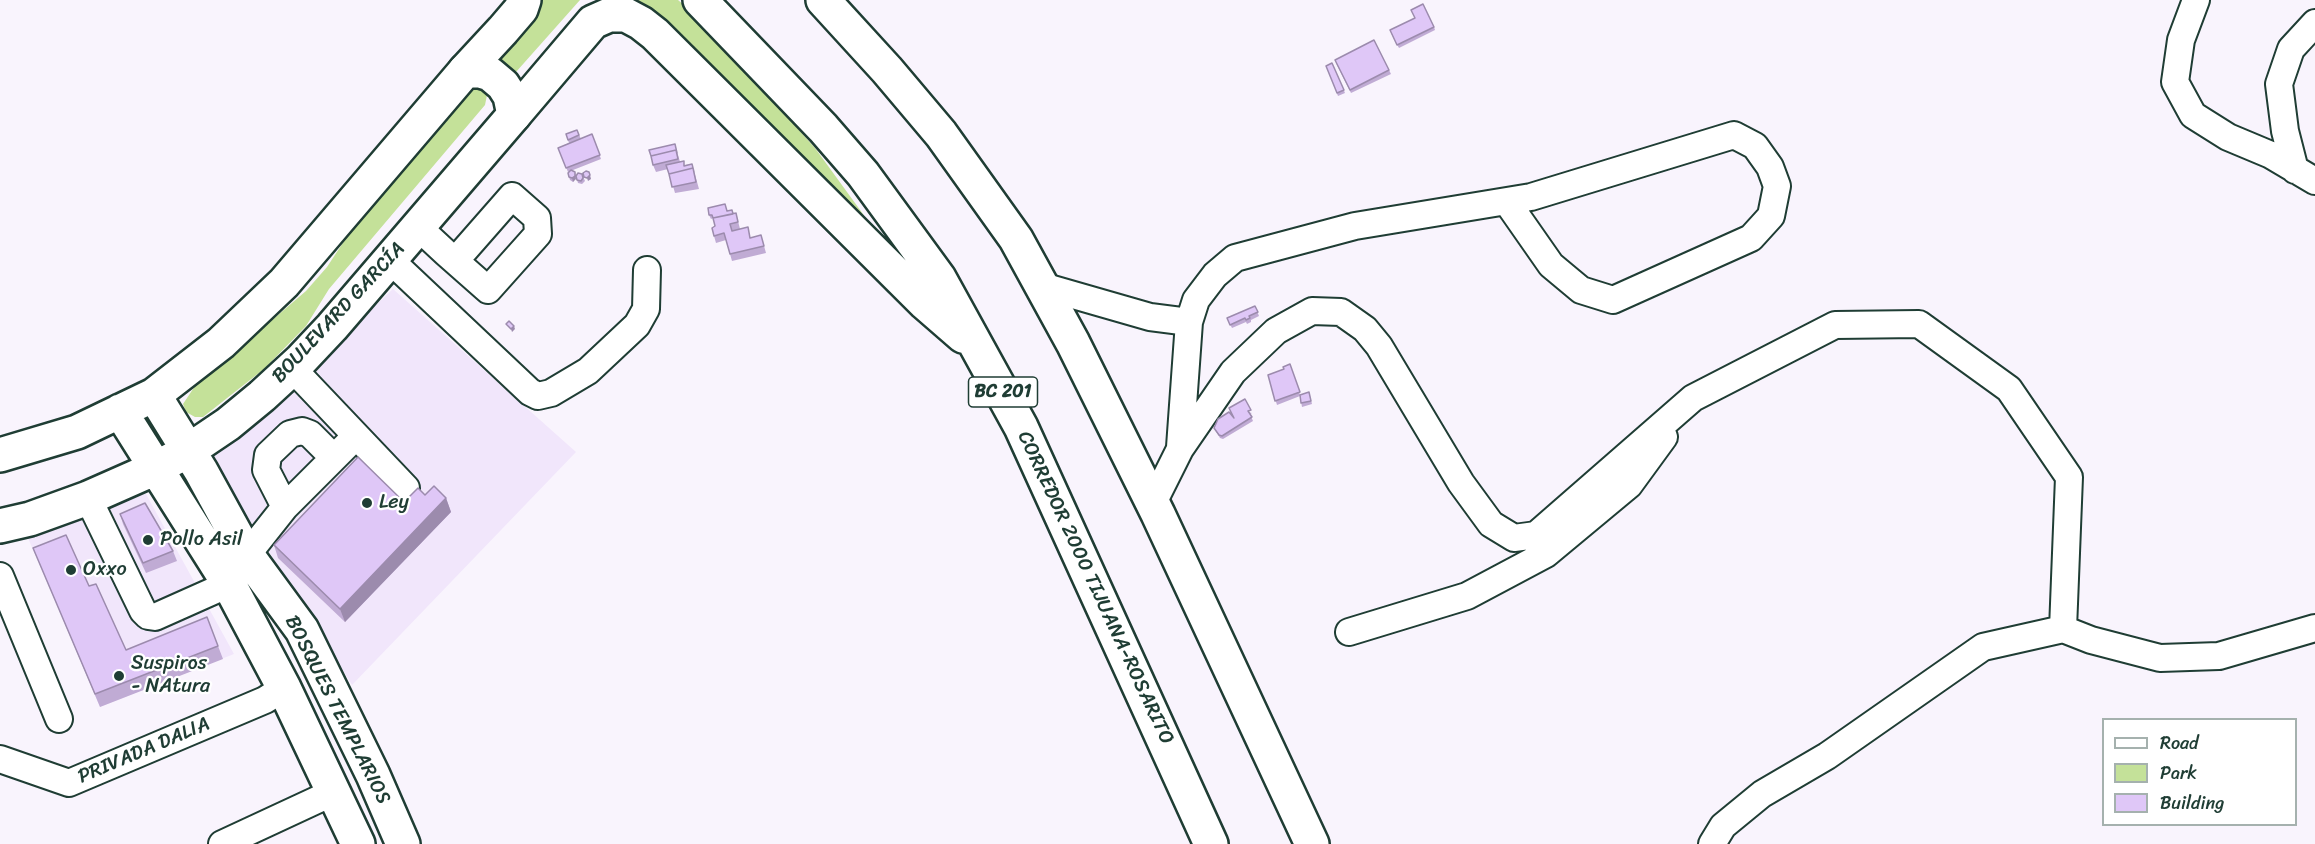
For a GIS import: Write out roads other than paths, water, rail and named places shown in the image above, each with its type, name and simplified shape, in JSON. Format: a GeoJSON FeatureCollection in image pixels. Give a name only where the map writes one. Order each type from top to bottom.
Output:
{"type":"FeatureCollection","features":[{"type":"Feature","properties":{"kind":"main road"},"geometry":{"type":"LineString","coordinates":[[0,455],[77,432],[154,395],[221,343],[284,283],[465,71],[503,30],[520,9],[524,0]]}},
{"type":"Feature","properties":{"kind":"main road","name":"CORREDOR 2000 TIJUANA-ROSARITO"},"geometry":{"type":"LineString","coordinates":[[700,0],[823,128],[863,174],[939,278],[1021,427],[1211,844]]}},
{"type":"Feature","properties":{"kind":"main road"},"geometry":{"type":"LineString","coordinates":[[822,0],[887,70],[948,143],[1016,239],[1073,343],[1153,503],[1312,844]]}},
{"type":"Feature","properties":{"kind":"main road"},"geometry":{"type":"LineString","coordinates":[[852,0],[887,70]]}},
{"type":"Feature","properties":{"kind":"main road","name":"BOULEVARD GARCÍA"},"geometry":{"type":"LineString","coordinates":[[0,526],[30,519],[88,498],[156,468],[188,451],[228,424],[292,368],[332,327],[593,22],[609,15],[626,15],[641,23],[925,303],[982,353]]}},
{"type":"Feature","properties":{"kind":"main road"},"geometry":{"type":"LineString","coordinates":[[465,71],[490,74],[503,85],[510,96],[514,115]]}},
{"type":"Feature","properties":{"kind":"main road","name":"BOSQUES TEMPLARIOS"},"geometry":{"type":"LineString","coordinates":[[154,395],[247,555],[302,630],[373,775],[403,844]]}},
{"type":"Feature","properties":{"kind":"main road","name":"BOSQUES TEMPLARIOS"},"geometry":{"type":"LineString","coordinates":[[120,411],[229,584],[284,688],[358,844]]}},
{"type":"Feature","properties":{"kind":"street"},"geometry":{"type":"LineString","coordinates":[[2196,0],[2181,40],[2175,82],[2193,115],[2228,137],[2271,155],[2305,176]]}},
{"type":"Feature","properties":{"kind":"street"},"geometry":{"type":"LineString","coordinates":[[2305,176],[2285,131],[2279,84],[2291,49],[2315,23]]}},
{"type":"Feature","properties":{"kind":"street"},"geometry":{"type":"LineString","coordinates":[[1180,449],[1189,322],[1196,300],[1215,275],[1235,258],[1355,226],[1531,197],[1734,135],[1755,146],[1770,167],[1776,186],[1771,216],[1751,238],[1613,300],[1581,290],[1551,265],[1507,202]]}},
{"type":"Feature","properties":{"kind":"street"},"geometry":{"type":"LineString","coordinates":[[418,227],[455,261]]}},
{"type":"Feature","properties":{"kind":"street"},"geometry":{"type":"LineString","coordinates":[[389,259],[530,392],[538,396],[551,393],[588,372],[637,325],[646,309],[647,270]]}},
{"type":"Feature","properties":{"kind":"street"},"geometry":{"type":"LineString","coordinates":[[1042,286],[1150,317],[1189,322]]}},
{"type":"Feature","properties":{"kind":"street"},"geometry":{"type":"LineString","coordinates":[[1153,503],[1180,449],[1233,372],[1276,331],[1312,311],[1341,312],[1365,329],[1379,346],[1467,491],[1491,524],[1514,538],[1536,535],[1693,398],[1835,325],[1918,324],[2009,389],[2069,477],[2063,629]]}},
{"type":"Feature","properties":{"kind":"street"},"geometry":{"type":"LineString","coordinates":[[292,368],[406,488]]}},
{"type":"Feature","properties":{"kind":"street"},"geometry":{"type":"LineString","coordinates":[[1349,632],[1467,596],[1546,554],[1629,485],[1693,398]]}},
{"type":"Feature","properties":{"kind":"street"},"geometry":{"type":"LineString","coordinates":[[285,507],[266,470],[268,455],[290,434],[302,431],[310,434],[334,458]]}},
{"type":"Feature","properties":{"kind":"street"},"geometry":{"type":"LineString","coordinates":[[88,498],[143,611],[148,616],[155,617],[229,584],[247,555],[285,507],[356,436]]}},
{"type":"Feature","properties":{"kind":"street"},"geometry":{"type":"LineString","coordinates":[[0,576],[59,719]]}},
{"type":"Feature","properties":{"kind":"street"},"geometry":{"type":"LineString","coordinates":[[1712,844],[1723,826],[1762,794],[1827,756],[1983,647],[2063,629],[2091,640],[2160,658],[2219,656],[2315,628]]}},
{"type":"Feature","properties":{"kind":"street","name":"PRIVADA DALIA"},"geometry":{"type":"LineString","coordinates":[[0,759],[69,783],[265,700],[284,688]]}},
{"type":"Feature","properties":{"kind":"street"},"geometry":{"type":"LineString","coordinates":[[222,844],[334,792]]}},
{"type":"Feature","properties":{"kind":"place","name":"Ley"},"geometry":{"type":"Point","coordinates":[367,503]}},
{"type":"Feature","properties":{"kind":"place","name":"Pollo Asil"},"geometry":{"type":"Point","coordinates":[148,540]}},
{"type":"Feature","properties":{"kind":"place","name":"Oxxo"},"geometry":{"type":"Point","coordinates":[71,570]}},
{"type":"Feature","properties":{"kind":"place","name":"Suspiros - NAtura"},"geometry":{"type":"Point","coordinates":[119,676]}}]}
